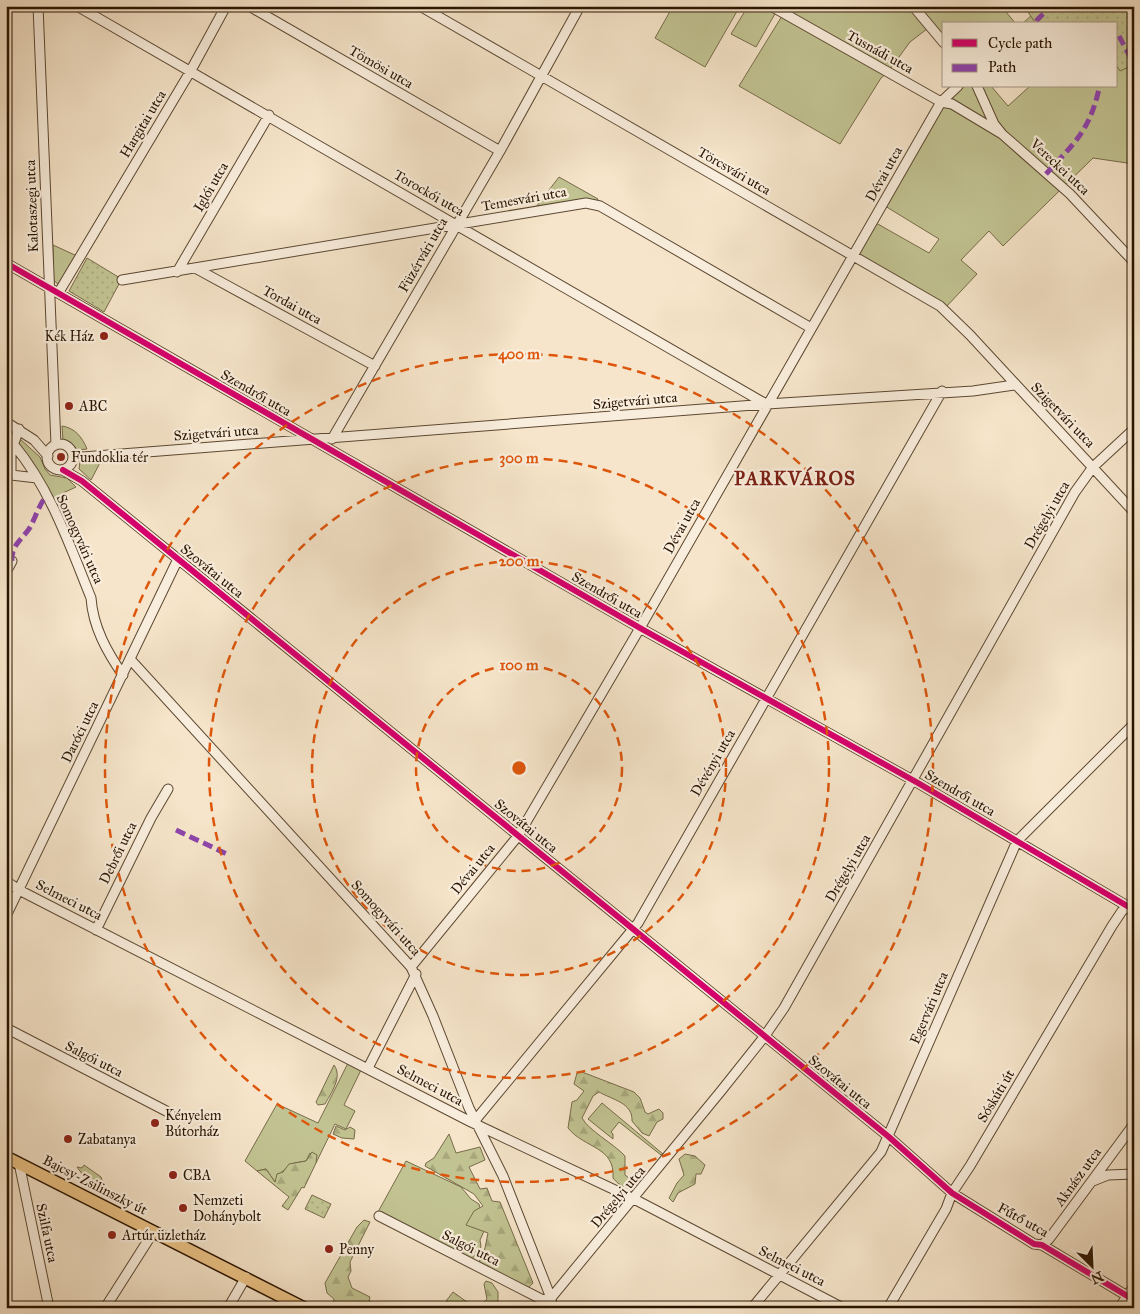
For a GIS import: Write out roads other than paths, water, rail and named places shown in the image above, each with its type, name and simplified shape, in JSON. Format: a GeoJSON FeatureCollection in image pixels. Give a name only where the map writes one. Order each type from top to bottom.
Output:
{"type":"FeatureCollection","features":[{"type":"Feature","properties":{"kind":"main road","name":"Bajcsy-Zsilinszky út"},"geometry":{"type":"LineString","coordinates":[[6,1157],[304,1308]]}},
{"type":"Feature","properties":{"kind":"street","name":"Kalotaszegi utca"},"geometry":{"type":"LineString","coordinates":[[38,6],[49,288],[57,434],[54,448]]}},
{"type":"Feature","properties":{"kind":"street","name":"Torockói utca"},"geometry":{"type":"LineString","coordinates":[[78,6],[767,404]]}},
{"type":"Feature","properties":{"kind":"street","name":"Hargitai utca"},"geometry":{"type":"LineString","coordinates":[[59,292],[190,72],[226,6]]}},
{"type":"Feature","properties":{"kind":"street","name":"Tömösi utca"},"geometry":{"type":"LineString","coordinates":[[249,6],[500,151]]}},
{"type":"Feature","properties":{"kind":"street","name":"Törcsvári utca"},"geometry":{"type":"LineString","coordinates":[[420,6],[940,306],[970,335],[1014,385]]}},
{"type":"Feature","properties":{"kind":"street","name":"Füzérvári utca"},"geometry":{"type":"LineString","coordinates":[[332,439],[500,151],[580,6]]}},
{"type":"Feature","properties":{"kind":"street","name":"Tusnádi utca"},"geometry":{"type":"LineString","coordinates":[[771,6],[941,102],[952,104],[1002,134]]}},
{"type":"Feature","properties":{"kind":"street"},"geometry":{"type":"LineString","coordinates":[[913,6],[942,40]]}},
{"type":"Feature","properties":{"kind":"street","name":"Dévai utca"},"geometry":{"type":"LineString","coordinates":[[368,1068],[413,971],[518,836],[640,628],[941,102],[956,88]]}},
{"type":"Feature","properties":{"kind":"street","name":"Vereckei utca"},"geometry":{"type":"LineString","coordinates":[[978,88],[994,124],[1002,134],[1070,194],[1134,262]]}},
{"type":"Feature","properties":{"kind":"street","name":"Iglói utca"},"geometry":{"type":"LineString","coordinates":[[177,272],[269,115]]}},
{"type":"Feature","properties":{"kind":"street","name":"Temesvári utca"},"geometry":{"type":"LineString","coordinates":[[122,280],[197,269],[580,203],[600,206],[811,328]]}},
{"type":"Feature","properties":{"kind":"street","name":"Szendrői utca"},"geometry":{"type":"LineString","coordinates":[[6,263],[42,281],[49,288],[59,292],[96,316],[640,628],[914,781],[1132,906]]}},
{"type":"Feature","properties":{"kind":"street","name":"Tordai utca"},"geometry":{"type":"LineString","coordinates":[[197,269],[374,366]]}},
{"type":"Feature","properties":{"kind":"street","name":"Szigetvári utca"},"geometry":{"type":"LineString","coordinates":[[72,458],[767,404],[942,391],[973,391],[1014,385],[1093,466],[1134,512]]}},
{"type":"Feature","properties":{"kind":"street","name":"Dévényi utca"},"geometry":{"type":"LineString","coordinates":[[476,1123],[633,929],[768,699],[942,391]]}},
{"type":"Feature","properties":{"kind":"street"},"geometry":{"type":"LineString","coordinates":[[6,422],[34,440],[54,448],[68,447],[82,481]]}},
{"type":"Feature","properties":{"kind":"street"},"geometry":{"type":"LineString","coordinates":[[19,429],[14,445],[9,476],[37,478]]}},
{"type":"Feature","properties":{"kind":"street","name":"Drégelyi utca"},"geometry":{"type":"LineString","coordinates":[[551,1298],[634,1199],[764,1037],[784,1008],[914,781],[1075,492],[1093,466],[1134,429]]}},
{"type":"Feature","properties":{"kind":"street","name":"Somogyvári utca"},"geometry":{"type":"LineString","coordinates":[[14,445],[37,478],[88,591],[95,621],[103,641],[123,675]]}},
{"type":"Feature","properties":{"kind":"street"},"geometry":{"type":"LineString","coordinates":[[54,448],[53,468],[63,470],[82,481]]}},
{"type":"Feature","properties":{"kind":"street"},"geometry":{"type":"LineString","coordinates":[[63,470],[72,458]]}},
{"type":"Feature","properties":{"kind":"street","name":"Szovátai utca"},"geometry":{"type":"LineString","coordinates":[[82,481],[764,1037],[890,1137],[952,1193]]}},
{"type":"Feature","properties":{"kind":"street","name":"Daróci utca"},"geometry":{"type":"LineString","coordinates":[[6,916],[178,559]]}},
{"type":"Feature","properties":{"kind":"street"},"geometry":{"type":"LineString","coordinates":[[6,572],[12,561]]}},
{"type":"Feature","properties":{"kind":"street","name":"Somogyvári utca"},"geometry":{"type":"LineString","coordinates":[[130,660],[413,971],[476,1123],[503,1176],[551,1298],[552,1308]]}},
{"type":"Feature","properties":{"kind":"street","name":"Egervári utca"},"geometry":{"type":"LineString","coordinates":[[752,1308],[881,1152],[890,1137],[1017,841],[1134,724]]}},
{"type":"Feature","properties":{"kind":"street","name":"Debrői utca"},"geometry":{"type":"LineString","coordinates":[[96,930],[151,818],[168,789]]}},
{"type":"Feature","properties":{"kind":"street","name":"Selmeci utca"},"geometry":{"type":"LineString","coordinates":[[6,881],[19,890],[96,930],[476,1123],[634,1199],[844,1308]]}},
{"type":"Feature","properties":{"kind":"street","name":"Sóskúti út"},"geometry":{"type":"LineString","coordinates":[[888,1308],[946,1209],[952,1193],[970,1166],[1112,926],[1132,906]]}},
{"type":"Feature","properties":{"kind":"street","name":"Salgói utca"},"geometry":{"type":"LineString","coordinates":[[6,1028],[170,1113]]}},
{"type":"Feature","properties":{"kind":"street","name":"Aknász utca"},"geometry":{"type":"LineString","coordinates":[[1042,1245],[1049,1239],[1134,1124]]}},
{"type":"Feature","properties":{"kind":"street","name":"Szilfa utca"},"geometry":{"type":"LineString","coordinates":[[19,1163],[48,1308]]}},
{"type":"Feature","properties":{"kind":"street"},"geometry":{"type":"LineString","coordinates":[[1092,1182],[1108,1175],[1134,1174]]}},
{"type":"Feature","properties":{"kind":"street","name":"Fűtő utca"},"geometry":{"type":"LineString","coordinates":[[952,1193],[1034,1244],[1042,1245],[1130,1298]]}},
{"type":"Feature","properties":{"kind":"street","name":"Salgói utca"},"geometry":{"type":"LineString","coordinates":[[379,1216],[543,1300],[551,1298]]}},
{"type":"Feature","properties":{"kind":"street"},"geometry":{"type":"LineString","coordinates":[[105,1308],[154,1231]]}},
{"type":"Feature","properties":{"kind":"street"},"geometry":{"type":"LineString","coordinates":[[228,1308],[246,1277]]}},
{"type":"Feature","properties":{"kind":"street"},"geometry":{"type":"LineString","coordinates":[[1119,1308],[1130,1298],[1134,1286]]}},
{"type":"Feature","properties":{"kind":"place","name":"Kék Ház"},"geometry":{"type":"Point","coordinates":[104,336]}},
{"type":"Feature","properties":{"kind":"place","name":"ABC"},"geometry":{"type":"Point","coordinates":[69,406]}},
{"type":"Feature","properties":{"kind":"place","name":"Fundoklia tér"},"geometry":{"type":"Point","coordinates":[61,457]}},
{"type":"Feature","properties":{"kind":"place","name":"Kényelem Bútorház"},"geometry":{"type":"Point","coordinates":[155,1123]}},
{"type":"Feature","properties":{"kind":"place","name":"Zabatanya"},"geometry":{"type":"Point","coordinates":[68,1139]}},
{"type":"Feature","properties":{"kind":"place","name":"CBA"},"geometry":{"type":"Point","coordinates":[173,1175]}},
{"type":"Feature","properties":{"kind":"place","name":"Nemzeti Dohánybolt"},"geometry":{"type":"Point","coordinates":[183,1208]}},
{"type":"Feature","properties":{"kind":"place","name":"Artúr üzletház"},"geometry":{"type":"Point","coordinates":[112,1235]}},
{"type":"Feature","properties":{"kind":"place","name":"Penny"},"geometry":{"type":"Point","coordinates":[329,1249]}},
{"type":"Feature","properties":{"kind":"district","name":"PARKVÁROS"},"geometry":{"type":"Point","coordinates":[795,478]}}]}
